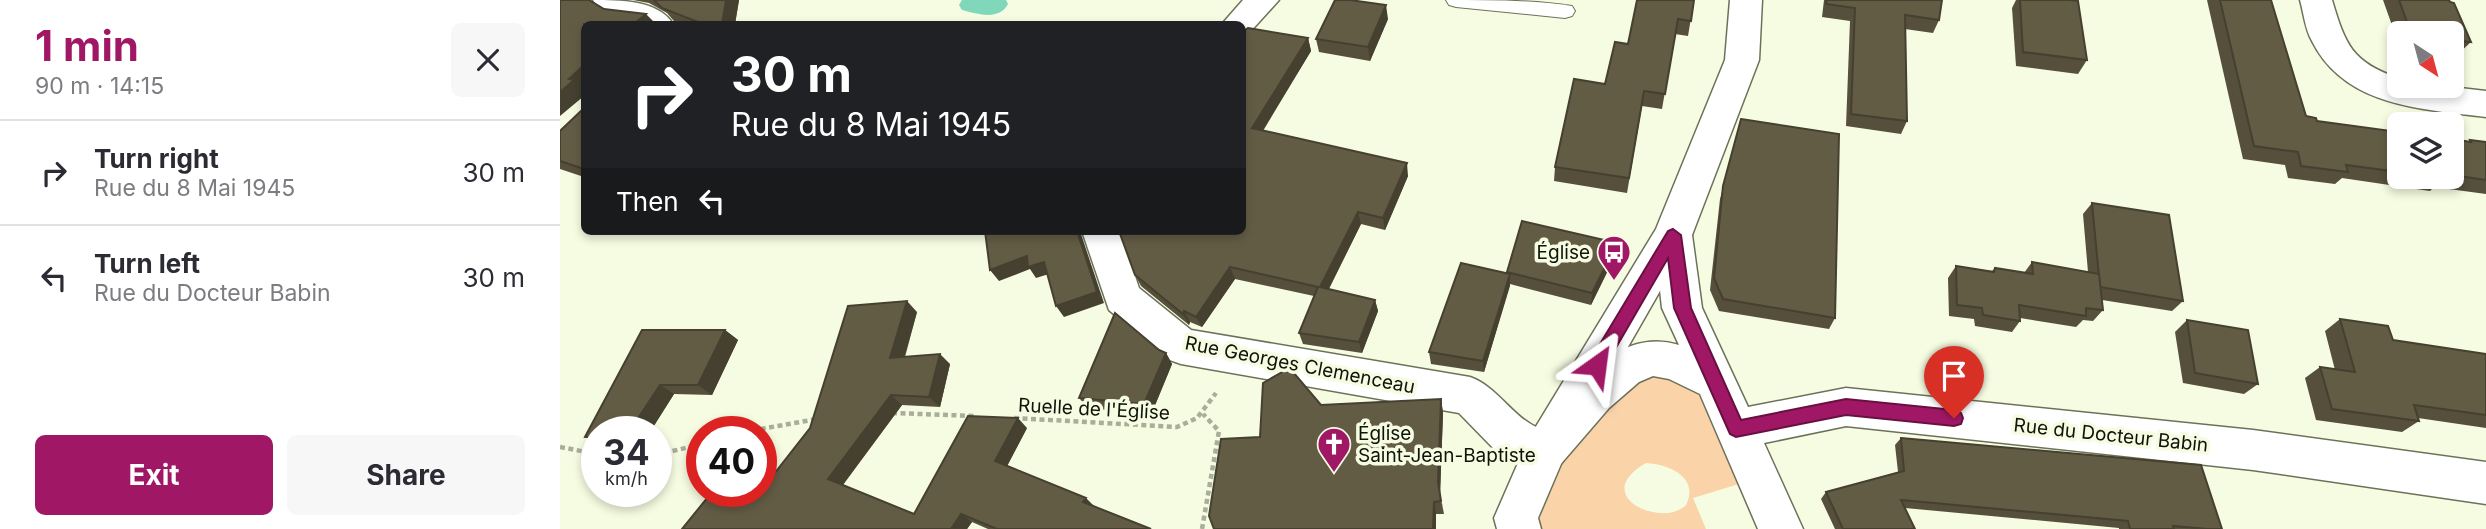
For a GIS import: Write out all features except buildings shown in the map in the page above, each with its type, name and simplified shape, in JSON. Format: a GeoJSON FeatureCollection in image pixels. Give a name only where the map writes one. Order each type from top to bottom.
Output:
{"type":"FeatureCollection","features":[{"type":"Feature","properties":{"kind":"street"},"geometry":{"type":"LineString","coordinates":[[609,0],[651,21]]}},
{"type":"Feature","properties":{"kind":"street"},"geometry":{"type":"LineString","coordinates":[[1241,21],[1263,0]]}},
{"type":"Feature","properties":{"kind":"street"},"geometry":{"type":"LineString","coordinates":[[1519,529],[1516,517],[1544,452],[1673,235],[1742,60],[1746,0]]}},
{"type":"Feature","properties":{"kind":"street"},"geometry":{"type":"LineString","coordinates":[[2316,0],[2328,42],[2351,69],[2385,89],[2486,104]]}},
{"type":"Feature","properties":{"kind":"street","name":"Rue Georges Clemenceau"},"geometry":{"type":"LineString","coordinates":[[1102,235],[1123,298],[1181,346],[1469,397],[1511,437],[1544,452]]}},
{"type":"Feature","properties":{"kind":"street"},"geometry":{"type":"LineString","coordinates":[[1673,235],[1682,308],[1781,529]]}},
{"type":"Feature","properties":{"kind":"street"},"geometry":{"type":"LineString","coordinates":[[1544,452],[1620,370],[1636,361],[1652,358],[1673,362],[1715,381]]}},
{"type":"Feature","properties":{"kind":"street","name":"Rue du Docteur Babin"},"geometry":{"type":"LineString","coordinates":[[1736,429],[1846,407],[2253,450],[2486,483]]}},
{"type":"Feature","properties":{"kind":"lane"},"geometry":{"type":"LineString","coordinates":[[1456,0],[1565,11]]}},
{"type":"Feature","properties":{"kind":"path"},"geometry":{"type":"LineString","coordinates":[[1202,529],[1219,431],[1203,414],[1238,356]]}},
{"type":"Feature","properties":{"kind":"path"},"geometry":{"type":"LineString","coordinates":[[878,414],[904,412],[985,417]]}},
{"type":"Feature","properties":{"kind":"path","name":"Ruelle de l'Église"},"geometry":{"type":"LineString","coordinates":[[1012,418],[1167,428],[1187,426],[1203,414]]}},
{"type":"Feature","properties":{"kind":"path"},"geometry":{"type":"LineString","coordinates":[[777,426],[828,417]]}},
{"type":"Feature","properties":{"kind":"path"},"geometry":{"type":"LineString","coordinates":[[560,447],[581,451]]}},
{"type":"Feature","properties":{"kind":"shaded area"},"geometry":{"type":"Polygon","coordinates":[[[962,0],[1006,0],[1008,4],[999,13],[981,14],[962,10],[959,5],[962,0]]]}},
{"type":"Feature","properties":{"kind":"shaded area"},"geometry":{"type":"Polygon","coordinates":[[[1620,370],[1715,381],[1752,480],[1693,498],[1706,529],[1519,529],[1620,370]],[[1646,463],[1630,475],[1625,487],[1627,497],[1648,511],[1662,513],[1675,511],[1686,505],[1689,487],[1685,480],[1672,469],[1646,463]]]}},
{"type":"Feature","properties":{"kind":"place","name":"Église"},"geometry":{"type":"Point","coordinates":[1614,282]}},
{"type":"Feature","properties":{"kind":"place","name":"Église Saint-Jean-Baptiste"},"geometry":{"type":"Point","coordinates":[1334,474]}},
{"type":"Feature","properties":{"kind":"route"},"geometry":{"type":"LineString","coordinates":[[1597,365],[1673,235],[1682,308],[1736,429],[1846,407],[1954,418]]}}]}
